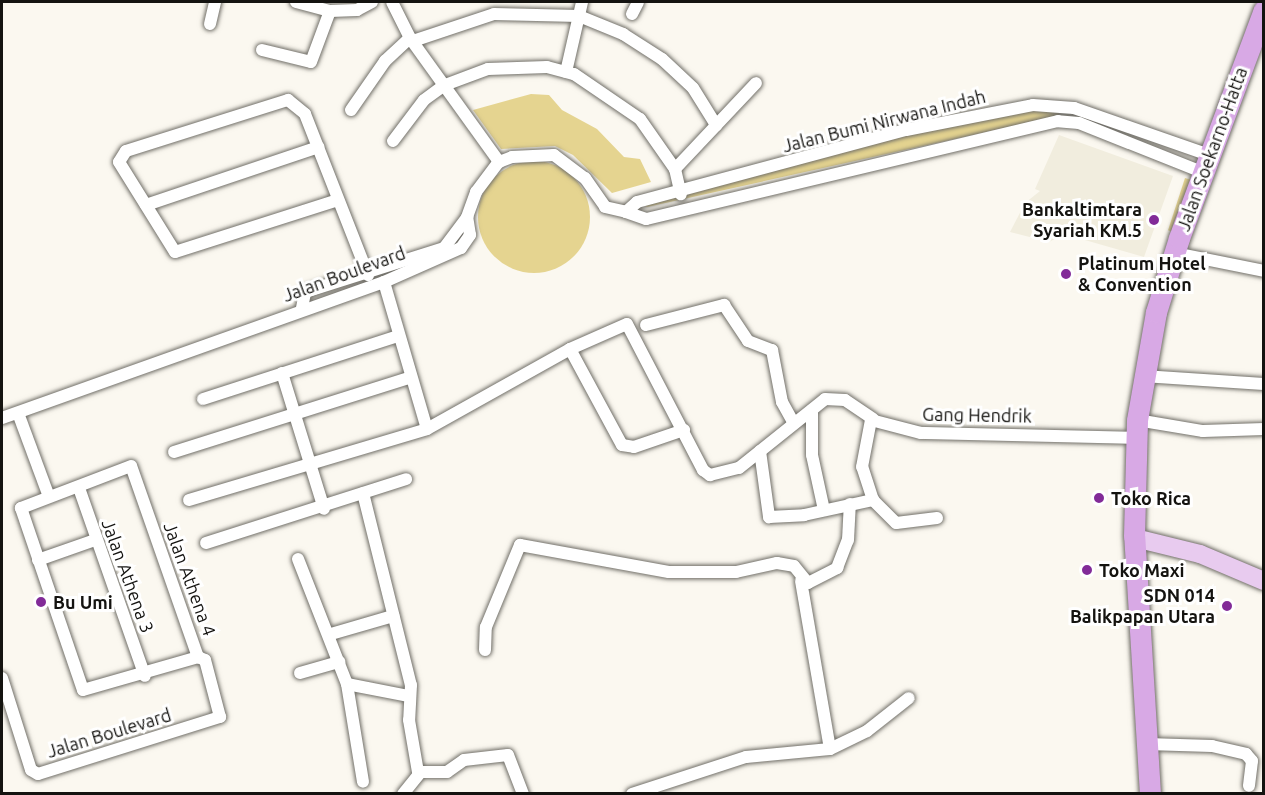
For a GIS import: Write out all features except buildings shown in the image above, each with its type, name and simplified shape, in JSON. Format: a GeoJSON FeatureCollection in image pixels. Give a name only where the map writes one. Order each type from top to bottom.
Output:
{"type":"FeatureCollection","features":[{"type":"Feature","properties":{"kind":"highway","name":"Jalan Soekarno-Hatta"},"geometry":{"type":"LineString","coordinates":[[1150,794],[1135,538],[1136,429],[1143,376],[1174,253],[1263,10]]}},
{"type":"Feature","properties":{"kind":"main road"},"geometry":{"type":"LineString","coordinates":[[1135,538],[1200,554],[1263,581]]}},
{"type":"Feature","properties":{"kind":"street"},"geometry":{"type":"LineString","coordinates":[[210,24],[215,2]]}},
{"type":"Feature","properties":{"kind":"street"},"geometry":{"type":"LineString","coordinates":[[296,2],[330,12],[357,10],[372,2]]}},
{"type":"Feature","properties":{"kind":"street"},"geometry":{"type":"LineString","coordinates":[[392,2],[412,40],[499,162],[531,154],[554,156],[585,178],[605,207],[626,212]]}},
{"type":"Feature","properties":{"kind":"street"},"geometry":{"type":"LineString","coordinates":[[566,72],[582,2]]}},
{"type":"Feature","properties":{"kind":"street"},"geometry":{"type":"LineString","coordinates":[[632,14],[638,2]]}},
{"type":"Feature","properties":{"kind":"street"},"geometry":{"type":"LineString","coordinates":[[262,51],[311,62],[330,12]]}},
{"type":"Feature","properties":{"kind":"street"},"geometry":{"type":"LineString","coordinates":[[351,110],[385,60],[412,40],[494,14],[579,16],[622,34],[662,59],[693,88],[716,125]]}},
{"type":"Feature","properties":{"kind":"street"},"geometry":{"type":"LineString","coordinates":[[393,141],[424,100],[444,85],[488,69],[519,65],[566,72],[640,119],[675,170],[681,194]]}},
{"type":"Feature","properties":{"kind":"street"},"geometry":{"type":"LineString","coordinates":[[675,170],[756,82]]}},
{"type":"Feature","properties":{"kind":"street"},"geometry":{"type":"LineString","coordinates":[[338,200],[182,253],[171,249],[146,205],[121,172],[126,151],[288,100],[305,114],[368,275]]}},
{"type":"Feature","properties":{"kind":"street","name":"Jalan Bumi Nirwana Indah"},"geometry":{"type":"LineString","coordinates":[[1033,105],[1074,108],[1206,163],[1079,123],[1058,121],[646,219],[626,212],[637,202],[681,194],[948,119],[1033,105]]}},
{"type":"Feature","properties":{"kind":"street"},"geometry":{"type":"LineString","coordinates":[[146,205],[318,147]]}},
{"type":"Feature","properties":{"kind":"street","name":"Jalan Boulevard"},"geometry":{"type":"LineString","coordinates":[[2,418],[302,308],[384,282],[468,243],[467,217],[476,192],[499,162]]}},
{"type":"Feature","properties":{"kind":"street"},"geometry":{"type":"LineString","coordinates":[[302,308],[305,292],[368,275],[444,248],[467,217]]}},
{"type":"Feature","properties":{"kind":"street"},"geometry":{"type":"LineString","coordinates":[[1174,253],[1263,272]]}},
{"type":"Feature","properties":{"kind":"street"},"geometry":{"type":"LineString","coordinates":[[384,282],[409,378],[427,429]]}},
{"type":"Feature","properties":{"kind":"street"},"geometry":{"type":"LineString","coordinates":[[646,325],[724,305],[748,341],[772,350],[782,402],[802,416],[824,510]]}},
{"type":"Feature","properties":{"kind":"street"},"geometry":{"type":"LineString","coordinates":[[189,500],[312,460],[427,429],[570,349],[627,324],[684,429],[703,470],[710,475],[739,468],[802,416]]}},
{"type":"Feature","properties":{"kind":"street"},"geometry":{"type":"LineString","coordinates":[[203,399],[398,336]]}},
{"type":"Feature","properties":{"kind":"street"},"geometry":{"type":"LineString","coordinates":[[570,349],[622,445],[634,447],[684,429]]}},
{"type":"Feature","properties":{"kind":"street"},"geometry":{"type":"LineString","coordinates":[[282,373],[312,460],[324,509]]}},
{"type":"Feature","properties":{"kind":"street"},"geometry":{"type":"LineString","coordinates":[[1143,376],[1263,384]]}},
{"type":"Feature","properties":{"kind":"street"},"geometry":{"type":"LineString","coordinates":[[174,452],[297,416],[409,378]]}},
{"type":"Feature","properties":{"kind":"street","name":"Gang Hendrik"},"geometry":{"type":"LineString","coordinates":[[802,416],[835,397],[873,419],[921,433],[1263,429]]}},
{"type":"Feature","properties":{"kind":"street"},"geometry":{"type":"LineString","coordinates":[[18,413],[48,494]]}},
{"type":"Feature","properties":{"kind":"street"},"geometry":{"type":"LineString","coordinates":[[873,419],[866,428],[862,467],[873,500],[896,523],[937,518]]}},
{"type":"Feature","properties":{"kind":"street"},"geometry":{"type":"LineString","coordinates":[[760,451],[769,517],[824,510],[873,500]]}},
{"type":"Feature","properties":{"kind":"street","name":"Jalan Athena 4"},"geometry":{"type":"LineString","coordinates":[[79,488],[116,470],[131,466],[198,657],[205,660],[221,714]]}},
{"type":"Feature","properties":{"kind":"street"},"geometry":{"type":"LineString","coordinates":[[206,543],[324,509],[406,479]]}},
{"type":"Feature","properties":{"kind":"street"},"geometry":{"type":"LineString","coordinates":[[79,488],[48,494],[25,503],[21,508],[86,693],[145,676],[198,657]]}},
{"type":"Feature","properties":{"kind":"street","name":"Jalan Athena 3"},"geometry":{"type":"LineString","coordinates":[[79,488],[95,540],[145,676]]}},
{"type":"Feature","properties":{"kind":"street"},"geometry":{"type":"LineString","coordinates":[[363,493],[411,685],[408,696],[419,774]]}},
{"type":"Feature","properties":{"kind":"street"},"geometry":{"type":"LineString","coordinates":[[801,581],[837,568],[848,540],[850,504]]}},
{"type":"Feature","properties":{"kind":"street"},"geometry":{"type":"LineString","coordinates":[[38,560],[95,540]]}},
{"type":"Feature","properties":{"kind":"street"},"geometry":{"type":"LineString","coordinates":[[485,650],[486,627],[503,577],[514,552],[526,543],[649,570],[736,572],[777,563],[794,566],[801,581],[830,749]]}},
{"type":"Feature","properties":{"kind":"street"},"geometry":{"type":"LineString","coordinates":[[298,559],[331,634],[347,684],[363,782]]}},
{"type":"Feature","properties":{"kind":"street"},"geometry":{"type":"LineString","coordinates":[[331,634],[393,616]]}},
{"type":"Feature","properties":{"kind":"street"},"geometry":{"type":"LineString","coordinates":[[300,672],[339,662]]}},
{"type":"Feature","properties":{"kind":"street","name":"Jalan Boulevard"},"geometry":{"type":"LineString","coordinates":[[2,678],[32,770],[38,774],[221,714]]}},
{"type":"Feature","properties":{"kind":"street"},"geometry":{"type":"LineString","coordinates":[[347,684],[408,696]]}},
{"type":"Feature","properties":{"kind":"street"},"geometry":{"type":"LineString","coordinates":[[632,794],[746,757],[830,749],[867,731],[909,699]]}},
{"type":"Feature","properties":{"kind":"street"},"geometry":{"type":"LineString","coordinates":[[1147,744],[1212,746],[1246,754],[1252,761],[1249,786]]}},
{"type":"Feature","properties":{"kind":"street"},"geometry":{"type":"LineString","coordinates":[[403,794],[419,774],[508,755],[523,794]]}},
{"type":"Feature","properties":{"kind":"shaded area"},"geometry":{"type":"Polygon","coordinates":[[[531,94],[549,95],[562,110],[597,129],[624,157],[640,159],[651,182],[612,193],[573,155],[555,146],[501,149],[473,110],[531,94]]]}},
{"type":"Feature","properties":{"kind":"shaded area"},"geometry":{"type":"Polygon","coordinates":[[[1035,110],[1059,111],[1059,116],[647,207],[639,203],[910,135],[1035,110]]]}},
{"type":"Feature","properties":{"kind":"shaded area"},"geometry":{"type":"Polygon","coordinates":[[[1059,135],[1173,176],[1144,257],[1064,234],[1049,242],[1010,232],[1025,203],[1040,191],[1035,189],[1059,135]]]}},
{"type":"Feature","properties":{"kind":"shaded area"},"geometry":{"type":"Polygon","coordinates":[[[534,161],[555,165],[574,177],[586,196],[590,217],[586,238],[574,257],[555,269],[534,273],[513,269],[494,257],[482,238],[478,217],[482,196],[494,177],[513,165],[534,161]]]}},
{"type":"Feature","properties":{"kind":"shaded area"},"geometry":{"type":"Polygon","coordinates":[[[1185,178],[1191,180],[1174,232],[1168,230],[1185,178]]]}},
{"type":"Feature","properties":{"kind":"place","name":"Bankaltimtara Syariah KM.5"},"geometry":{"type":"Point","coordinates":[1154,220]}},
{"type":"Feature","properties":{"kind":"place","name":"Platinum Hotel & Convention"},"geometry":{"type":"Point","coordinates":[1066,274]}},
{"type":"Feature","properties":{"kind":"place","name":"Toko Rica"},"geometry":{"type":"Point","coordinates":[1099,498]}},
{"type":"Feature","properties":{"kind":"place","name":"Toko Maxi"},"geometry":{"type":"Point","coordinates":[1087,570]}},
{"type":"Feature","properties":{"kind":"place","name":"Bu Umi"},"geometry":{"type":"Point","coordinates":[41,602]}},
{"type":"Feature","properties":{"kind":"place","name":"SDN 014 Balikpapan Utara"},"geometry":{"type":"Point","coordinates":[1227,606]}}]}
